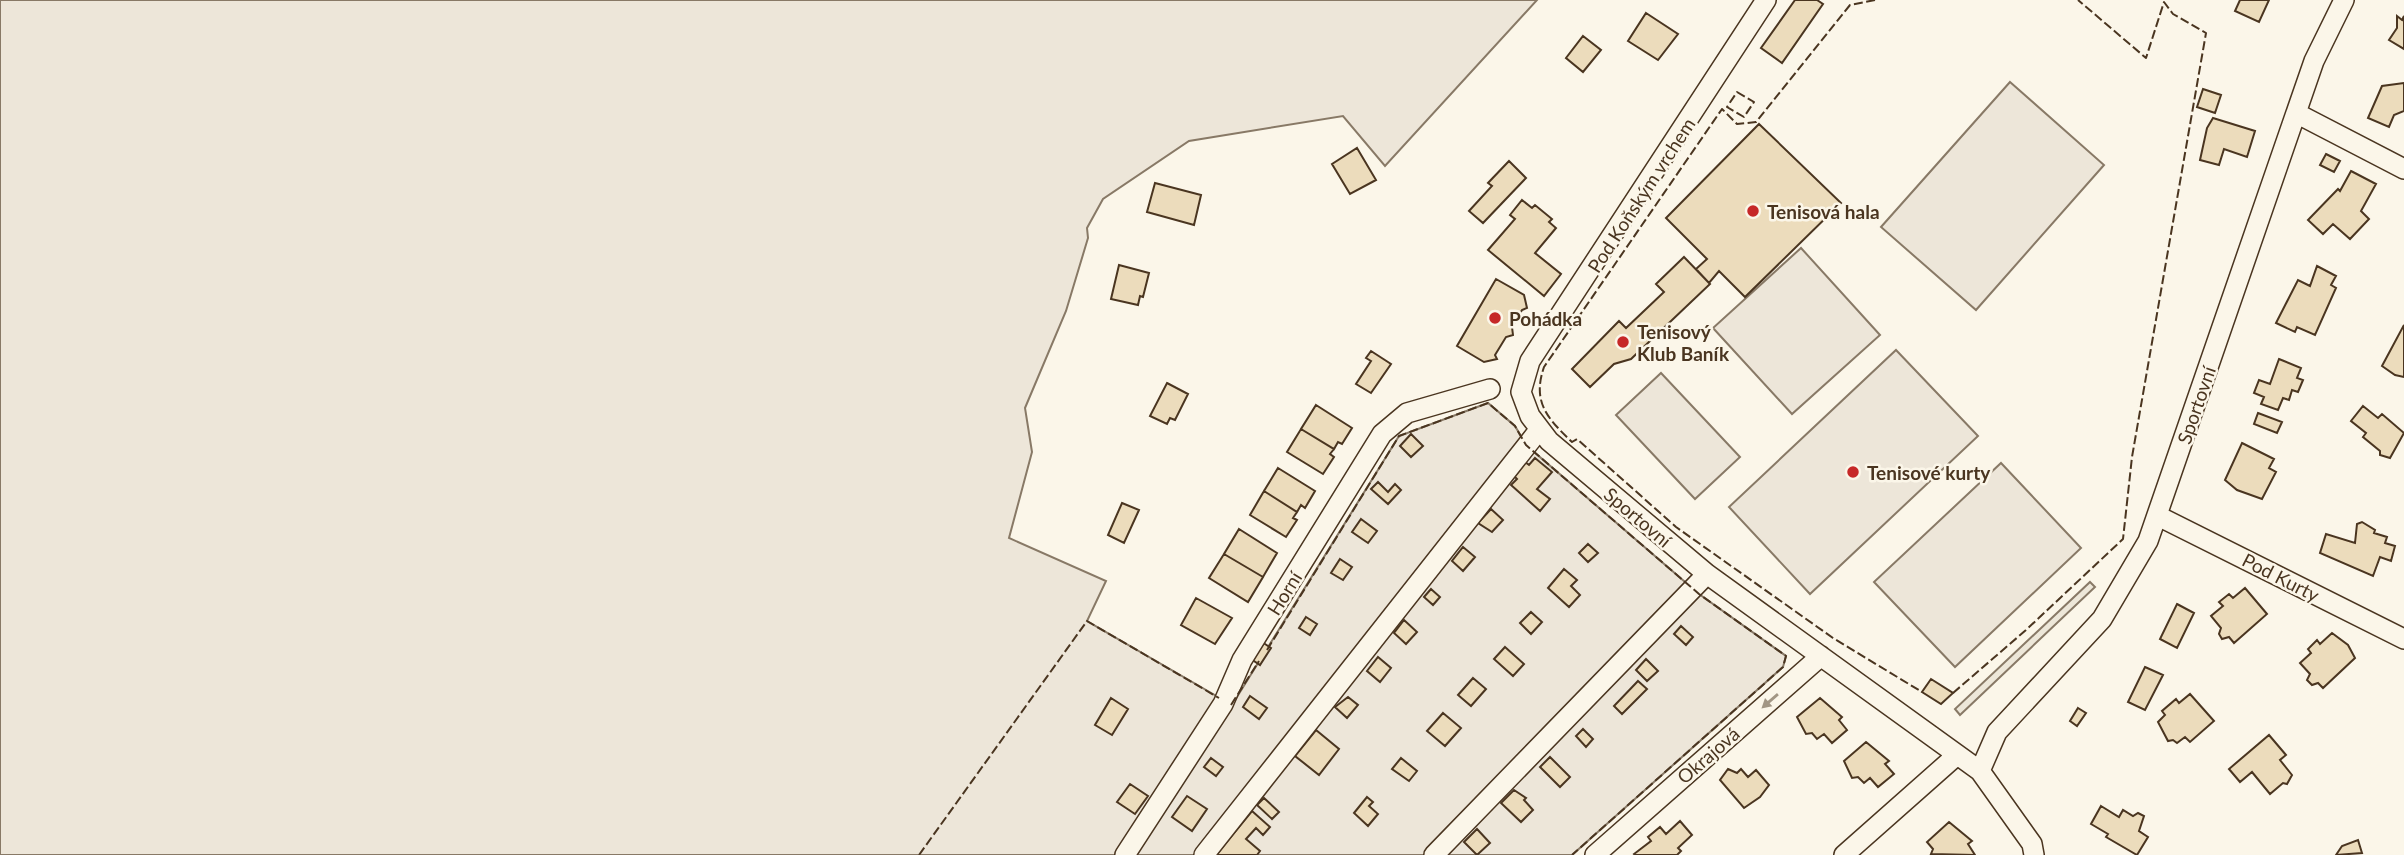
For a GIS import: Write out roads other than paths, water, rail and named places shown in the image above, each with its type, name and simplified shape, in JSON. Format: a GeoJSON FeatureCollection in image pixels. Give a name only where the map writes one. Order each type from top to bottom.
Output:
{"type":"FeatureCollection","features":[{"type":"Feature","properties":{"kind":"street","name":"Pod Koňským vrchem"},"geometry":{"type":"LineString","coordinates":[[1521,392],[1530,361],[1766,0]]}},
{"type":"Feature","properties":{"kind":"street","name":"Sportovní"},"geometry":{"type":"LineString","coordinates":[[1980,771],[1997,732],[2102,619],[2148,541],[2314,61],[2344,0]]}},
{"type":"Feature","properties":{"kind":"street"},"geometry":{"type":"LineString","coordinates":[[2296,113],[2404,169]]}},
{"type":"Feature","properties":{"kind":"street","name":"Horní"},"geometry":{"type":"LineString","coordinates":[[1125,855],[1223,704],[1242,660],[1382,434],[1407,413],[1430,404],[1490,389]]}},
{"type":"Feature","properties":{"kind":"street","name":"Sportovní"},"geometry":{"type":"LineString","coordinates":[[1521,392],[1539,430],[1707,574],[1980,771],[2038,851]]}},
{"type":"Feature","properties":{"kind":"street"},"geometry":{"type":"LineString","coordinates":[[1204,855],[1539,430]]}},
{"type":"Feature","properties":{"kind":"street","name":"Pod Kurty"},"geometry":{"type":"LineString","coordinates":[[2158,516],[2404,639]]}},
{"type":"Feature","properties":{"kind":"street"},"geometry":{"type":"LineString","coordinates":[[1434,855],[1707,574]]}},
{"type":"Feature","properties":{"kind":"street","name":"Okrajová"},"geometry":{"type":"LineString","coordinates":[[1595,855],[1821,656]]}},
{"type":"Feature","properties":{"kind":"street"},"geometry":{"type":"LineString","coordinates":[[1844,855],[1957,755]]}},
{"type":"Feature","properties":{"kind":"place","name":"Tenisová hala"},"geometry":{"type":"Point","coordinates":[1753,211]}},
{"type":"Feature","properties":{"kind":"place","name":"Pohádka"},"geometry":{"type":"Point","coordinates":[1495,318]}},
{"type":"Feature","properties":{"kind":"place","name":"Tenisový Klub Baník"},"geometry":{"type":"Point","coordinates":[1623,342]}},
{"type":"Feature","properties":{"kind":"place","name":"Tenisové kurty"},"geometry":{"type":"Point","coordinates":[1853,472]}}]}
